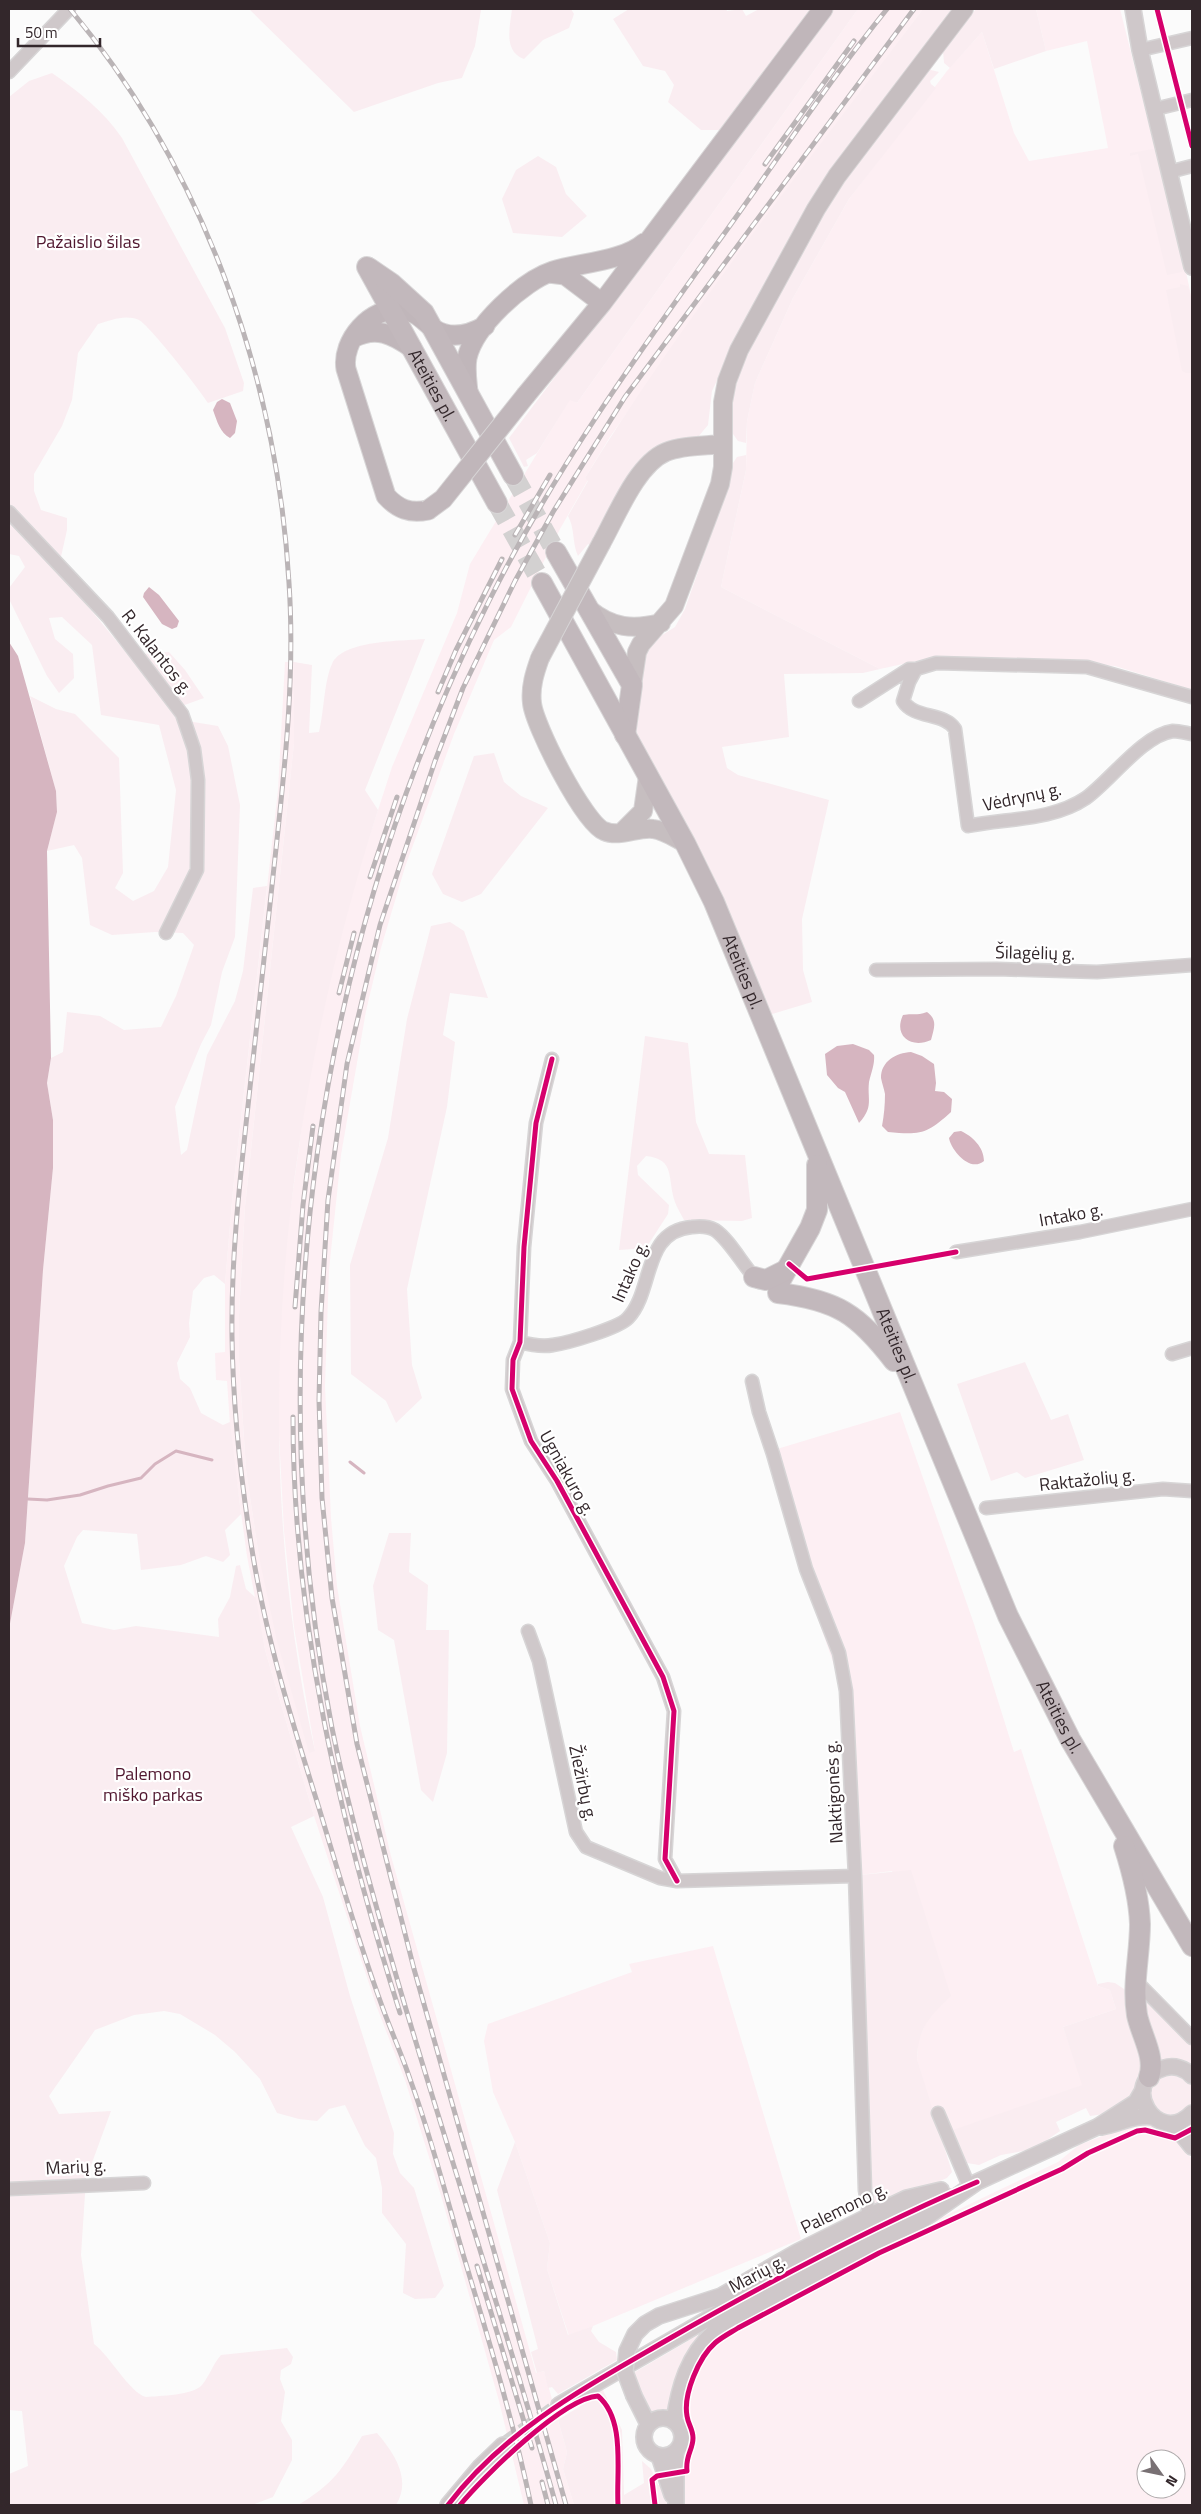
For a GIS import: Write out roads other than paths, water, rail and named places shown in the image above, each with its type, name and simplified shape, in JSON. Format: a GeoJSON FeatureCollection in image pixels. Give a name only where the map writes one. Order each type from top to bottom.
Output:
{"type":"FeatureCollection","features":[{"type":"Feature","properties":{"kind":"highway","name":"Ateities pl."},"geometry":{"type":"LineString","coordinates":[[367,267],[498,503]]}},
{"type":"Feature","properties":{"kind":"highway","name":"Ateities pl."},"geometry":{"type":"LineString","coordinates":[[367,267],[406,296],[424,313],[513,475]]}},
{"type":"Feature","properties":{"kind":"highway"},"geometry":{"type":"LineString","coordinates":[[556,552],[632,685],[625,735]]}},
{"type":"Feature","properties":{"kind":"highway","name":"Ateities pl."},"geometry":{"type":"LineString","coordinates":[[542,583],[685,843],[727,932],[1008,1616],[1066,1731],[1192,1946]]}},
{"type":"Feature","properties":{"kind":"highway"},"geometry":{"type":"LineString","coordinates":[[816,1148],[817,1210],[810,1228],[779,1283],[778,1293],[823,1300],[845,1310],[864,1324],[910,1381]]}},
{"type":"Feature","properties":{"kind":"highway"},"geometry":{"type":"LineString","coordinates":[[754,1277],[766,1280],[786,1270]]}},
{"type":"Feature","properties":{"kind":"highway"},"geometry":{"type":"LineString","coordinates":[[1113,1813],[1131,1868],[1139,1906],[1140,1925],[1134,1979],[1137,2014],[1152,2063],[1146,2084]]}},
{"type":"Feature","properties":{"kind":"main road"},"geometry":{"type":"LineString","coordinates":[[367,267],[374,306],[368,321],[352,339],[345,353],[346,370],[386,496],[400,508],[418,512],[428,510],[442,499],[602,303],[823,9]]}},
{"type":"Feature","properties":{"kind":"main road"},"geometry":{"type":"LineString","coordinates":[[632,685],[637,652],[641,644],[661,623],[676,600],[720,484],[723,444],[723,402],[733,363],[816,209],[860,145],[964,9]]}},
{"type":"Feature","properties":{"kind":"main road"},"geometry":{"type":"LineString","coordinates":[[468,392],[467,358],[485,326],[524,285],[545,274],[631,251],[650,238]]}},
{"type":"Feature","properties":{"kind":"main road"},"geometry":{"type":"LineString","coordinates":[[545,274],[565,275],[602,303]]}},
{"type":"Feature","properties":{"kind":"main road"},"geometry":{"type":"LineString","coordinates":[[368,321],[391,310],[402,310],[413,313],[425,320],[434,329],[462,336],[485,326]]}},
{"type":"Feature","properties":{"kind":"main road"},"geometry":{"type":"LineString","coordinates":[[352,339],[362,334],[381,332],[397,337],[412,348]]}},
{"type":"Feature","properties":{"kind":"main road"},"geometry":{"type":"LineString","coordinates":[[685,843],[654,829],[621,833],[604,831],[589,818],[536,720],[532,702],[532,688],[540,658],[640,474],[657,457],[679,449],[723,444]]}},
{"type":"Feature","properties":{"kind":"main road"},"geometry":{"type":"LineString","coordinates":[[586,606],[604,621],[621,627],[644,627],[661,623]]}},
{"type":"Feature","properties":{"kind":"main road"},"geometry":{"type":"LineString","coordinates":[[621,833],[643,811],[648,776]]}},
{"type":"Feature","properties":{"kind":"street"},"geometry":{"type":"LineString","coordinates":[[9,72],[69,9]]}},
{"type":"Feature","properties":{"kind":"street"},"geometry":{"type":"LineString","coordinates":[[1133,9],[1140,50],[1169,172],[1188,235],[1192,267]]}},
{"type":"Feature","properties":{"kind":"street"},"geometry":{"type":"LineString","coordinates":[[1140,50],[1192,38]]}},
{"type":"Feature","properties":{"kind":"street"},"geometry":{"type":"LineString","coordinates":[[1155,109],[1192,100]]}},
{"type":"Feature","properties":{"kind":"street"},"geometry":{"type":"LineString","coordinates":[[1169,172],[1192,166]]}},
{"type":"Feature","properties":{"kind":"street","name":"R. Kalantos g."},"geometry":{"type":"LineString","coordinates":[[9,512],[108,617],[182,714],[194,749],[198,780],[197,870],[166,934]]}},
{"type":"Feature","properties":{"kind":"street"},"geometry":{"type":"LineString","coordinates":[[859,701],[909,669],[916,670],[936,663],[1087,667],[1186,696],[1192,708]]}},
{"type":"Feature","properties":{"kind":"street","name":"Vėdrynų g."},"geometry":{"type":"LineString","coordinates":[[916,670],[909,682],[903,701],[906,706],[917,711],[946,720],[955,729],[968,826],[1063,810],[1086,797],[1129,758],[1160,735],[1174,731],[1192,734]]}},
{"type":"Feature","properties":{"kind":"street","name":"Šilagėlių g."},"geometry":{"type":"LineString","coordinates":[[876,970],[997,969],[1097,972],[1192,965]]}},
{"type":"Feature","properties":{"kind":"street","name":"Ugniakuro g."},"geometry":{"type":"LineString","coordinates":[[552,1059],[536,1123],[524,1247],[520,1342],[513,1360],[512,1389],[530,1441],[557,1481],[663,1677],[670,1695],[674,1711],[666,1859],[677,1881]]}},
{"type":"Feature","properties":{"kind":"street","name":"Intako g."},"geometry":{"type":"LineString","coordinates":[[956,1252],[1080,1232],[1192,1210]]}},
{"type":"Feature","properties":{"kind":"street","name":"Intako g."},"geometry":{"type":"LineString","coordinates":[[520,1342],[534,1346],[554,1345],[618,1326],[628,1318],[635,1308],[654,1255],[662,1242],[674,1232],[688,1227],[702,1226],[714,1230],[754,1277],[764,1286],[778,1293]]}},
{"type":"Feature","properties":{"kind":"street"},"geometry":{"type":"LineString","coordinates":[[1172,1354],[1192,1348]]}},
{"type":"Feature","properties":{"kind":"street","name":"Naktigonės g."},"geometry":{"type":"LineString","coordinates":[[752,1380],[758,1412],[773,1454],[806,1569],[839,1653],[846,1691],[855,1876],[865,2190],[869,2216]]}},
{"type":"Feature","properties":{"kind":"street","name":"Raktažolių g."},"geometry":{"type":"LineString","coordinates":[[986,1508],[1163,1489],[1192,1491]]}},
{"type":"Feature","properties":{"kind":"street","name":"Žiežirbų g."},"geometry":{"type":"LineString","coordinates":[[528,1631],[539,1661],[576,1832],[580,1842],[586,1847],[660,1878],[677,1881],[855,1876]]}},
{"type":"Feature","properties":{"kind":"street"},"geometry":{"type":"LineString","coordinates":[[1134,1979],[1192,2038]]}},
{"type":"Feature","properties":{"kind":"street"},"geometry":{"type":"LineString","coordinates":[[1191,2075],[1180,2068],[1168,2066],[1158,2070],[1146,2084],[1144,2105],[1160,2120],[1176,2126],[1192,2147]]}},
{"type":"Feature","properties":{"kind":"street","name":"Palemono g."},"geometry":{"type":"LineString","coordinates":[[676,2503],[670,2491],[659,2456],[653,2454],[644,2443],[643,2436],[648,2424],[625,2372],[627,2351],[635,2334],[645,2324],[659,2316],[721,2296],[797,2252],[907,2198],[972,2183],[1097,2127],[1136,2102],[1146,2084]]}},
{"type":"Feature","properties":{"kind":"street"},"geometry":{"type":"LineString","coordinates":[[938,2113],[972,2183]]}},
{"type":"Feature","properties":{"kind":"street"},"geometry":{"type":"LineString","coordinates":[[1192,2114],[1192,2130]]}},
{"type":"Feature","properties":{"kind":"street","name":"Palemono g."},"geometry":{"type":"LineString","coordinates":[[1097,2127],[1119,2124],[1142,2115],[1160,2120],[1182,2121],[1192,2114]]}},
{"type":"Feature","properties":{"kind":"street","name":"Marių g."},"geometry":{"type":"LineString","coordinates":[[9,2189],[144,2183]]}},
{"type":"Feature","properties":{"kind":"street","name":"Palemono g."},"geometry":{"type":"LineString","coordinates":[[676,2503],[676,2451],[682,2439],[679,2426],[674,2421],[689,2362],[704,2340],[714,2332],[824,2269],[918,2223],[972,2183]]}},
{"type":"Feature","properties":{"kind":"street","name":"Marių g."},"geometry":{"type":"LineString","coordinates":[[559,2404],[775,2280],[848,2242],[972,2183]]}},
{"type":"Feature","properties":{"kind":"street"},"geometry":{"type":"LineString","coordinates":[[648,2424],[660,2417],[674,2421]]}},
{"type":"Feature","properties":{"kind":"street"},"geometry":{"type":"LineString","coordinates":[[448,2505],[480,2467],[503,2445]]}},
{"type":"Feature","properties":{"kind":"street"},"geometry":{"type":"LineString","coordinates":[[659,2456],[665,2456],[676,2451]]}},
{"type":"Feature","properties":{"kind":"waterway"},"geometry":{"type":"LineString","coordinates":[[28,1499],[47,1500],[80,1495],[141,1478],[155,1464],[176,1451],[212,1460]]}},
{"type":"Feature","properties":{"kind":"waterway"},"geometry":{"type":"LineString","coordinates":[[350,1462],[364,1473]]}},
{"type":"Feature","properties":{"kind":"tunnel"},"geometry":{"type":"LineString","coordinates":[[513,475],[556,552]]}},
{"type":"Feature","properties":{"kind":"tunnel"},"geometry":{"type":"LineString","coordinates":[[497,503],[542,583]]}},
{"type":"Feature","properties":{"kind":"tunnel"},"geometry":{"type":"LineString","coordinates":[[503,2445],[559,2405]]}},
{"type":"Feature","properties":{"kind":"railway"},"geometry":{"type":"LineString","coordinates":[[70,9],[117,71],[159,137],[195,206],[225,278],[250,353],[268,428],[282,505],[289,583],[291,661],[287,739],[241,1170],[234,1253],[233,1363],[238,1446],[259,1588],[290,1714],[365,1957],[432,2144],[500,2379],[531,2505]]}},
{"type":"Feature","properties":{"kind":"railway"},"geometry":{"type":"LineString","coordinates":[[556,2505],[519,2376],[419,2054],[372,1892],[332,1728],[310,1585],[301,1440],[303,1296],[318,1152],[343,1009],[381,870],[429,733],[489,601],[540,506],[628,370],[823,93],[887,9]]}},
{"type":"Feature","properties":{"kind":"railway"},"geometry":{"type":"LineString","coordinates":[[566,2505],[414,1969],[357,1744],[332,1598],[322,1498],[319,1400],[321,1312],[328,1200],[347,1064],[380,925],[435,761],[463,688],[515,581],[553,512],[625,397],[914,9]]}},
{"type":"Feature","properties":{"kind":"railway"},"geometry":{"type":"LineString","coordinates":[[765,164],[854,41]]}},
{"type":"Feature","properties":{"kind":"railway"},"geometry":{"type":"LineString","coordinates":[[515,535],[550,475]]}},
{"type":"Feature","properties":{"kind":"railway"},"geometry":{"type":"LineString","coordinates":[[438,692],[456,650],[502,559]]}},
{"type":"Feature","properties":{"kind":"railway"},"geometry":{"type":"LineString","coordinates":[[370,877],[397,797]]}},
{"type":"Feature","properties":{"kind":"railway"},"geometry":{"type":"LineString","coordinates":[[339,993],[354,933]]}},
{"type":"Feature","properties":{"kind":"railway"},"geometry":{"type":"LineString","coordinates":[[295,1307],[303,1205],[313,1126]]}},
{"type":"Feature","properties":{"kind":"railway"},"geometry":{"type":"LineString","coordinates":[[293,1417],[295,1493],[301,1569],[324,1719],[339,1793],[358,1867],[400,2013]]}},
{"type":"Feature","properties":{"kind":"railway"},"geometry":{"type":"LineString","coordinates":[[477,2266],[532,2448]]}},
{"type":"Feature","properties":{"kind":"railway"},"geometry":{"type":"LineString","coordinates":[[542,2482],[548,2505]]}},
{"type":"Feature","properties":{"kind":"park label","name":"Pažaislio šilas"},"geometry":{"type":"Point","coordinates":[88,242]}},
{"type":"Feature","properties":{"kind":"park label","name":"Palemono miško parkas"},"geometry":{"type":"Point","coordinates":[153,1784]}}]}
